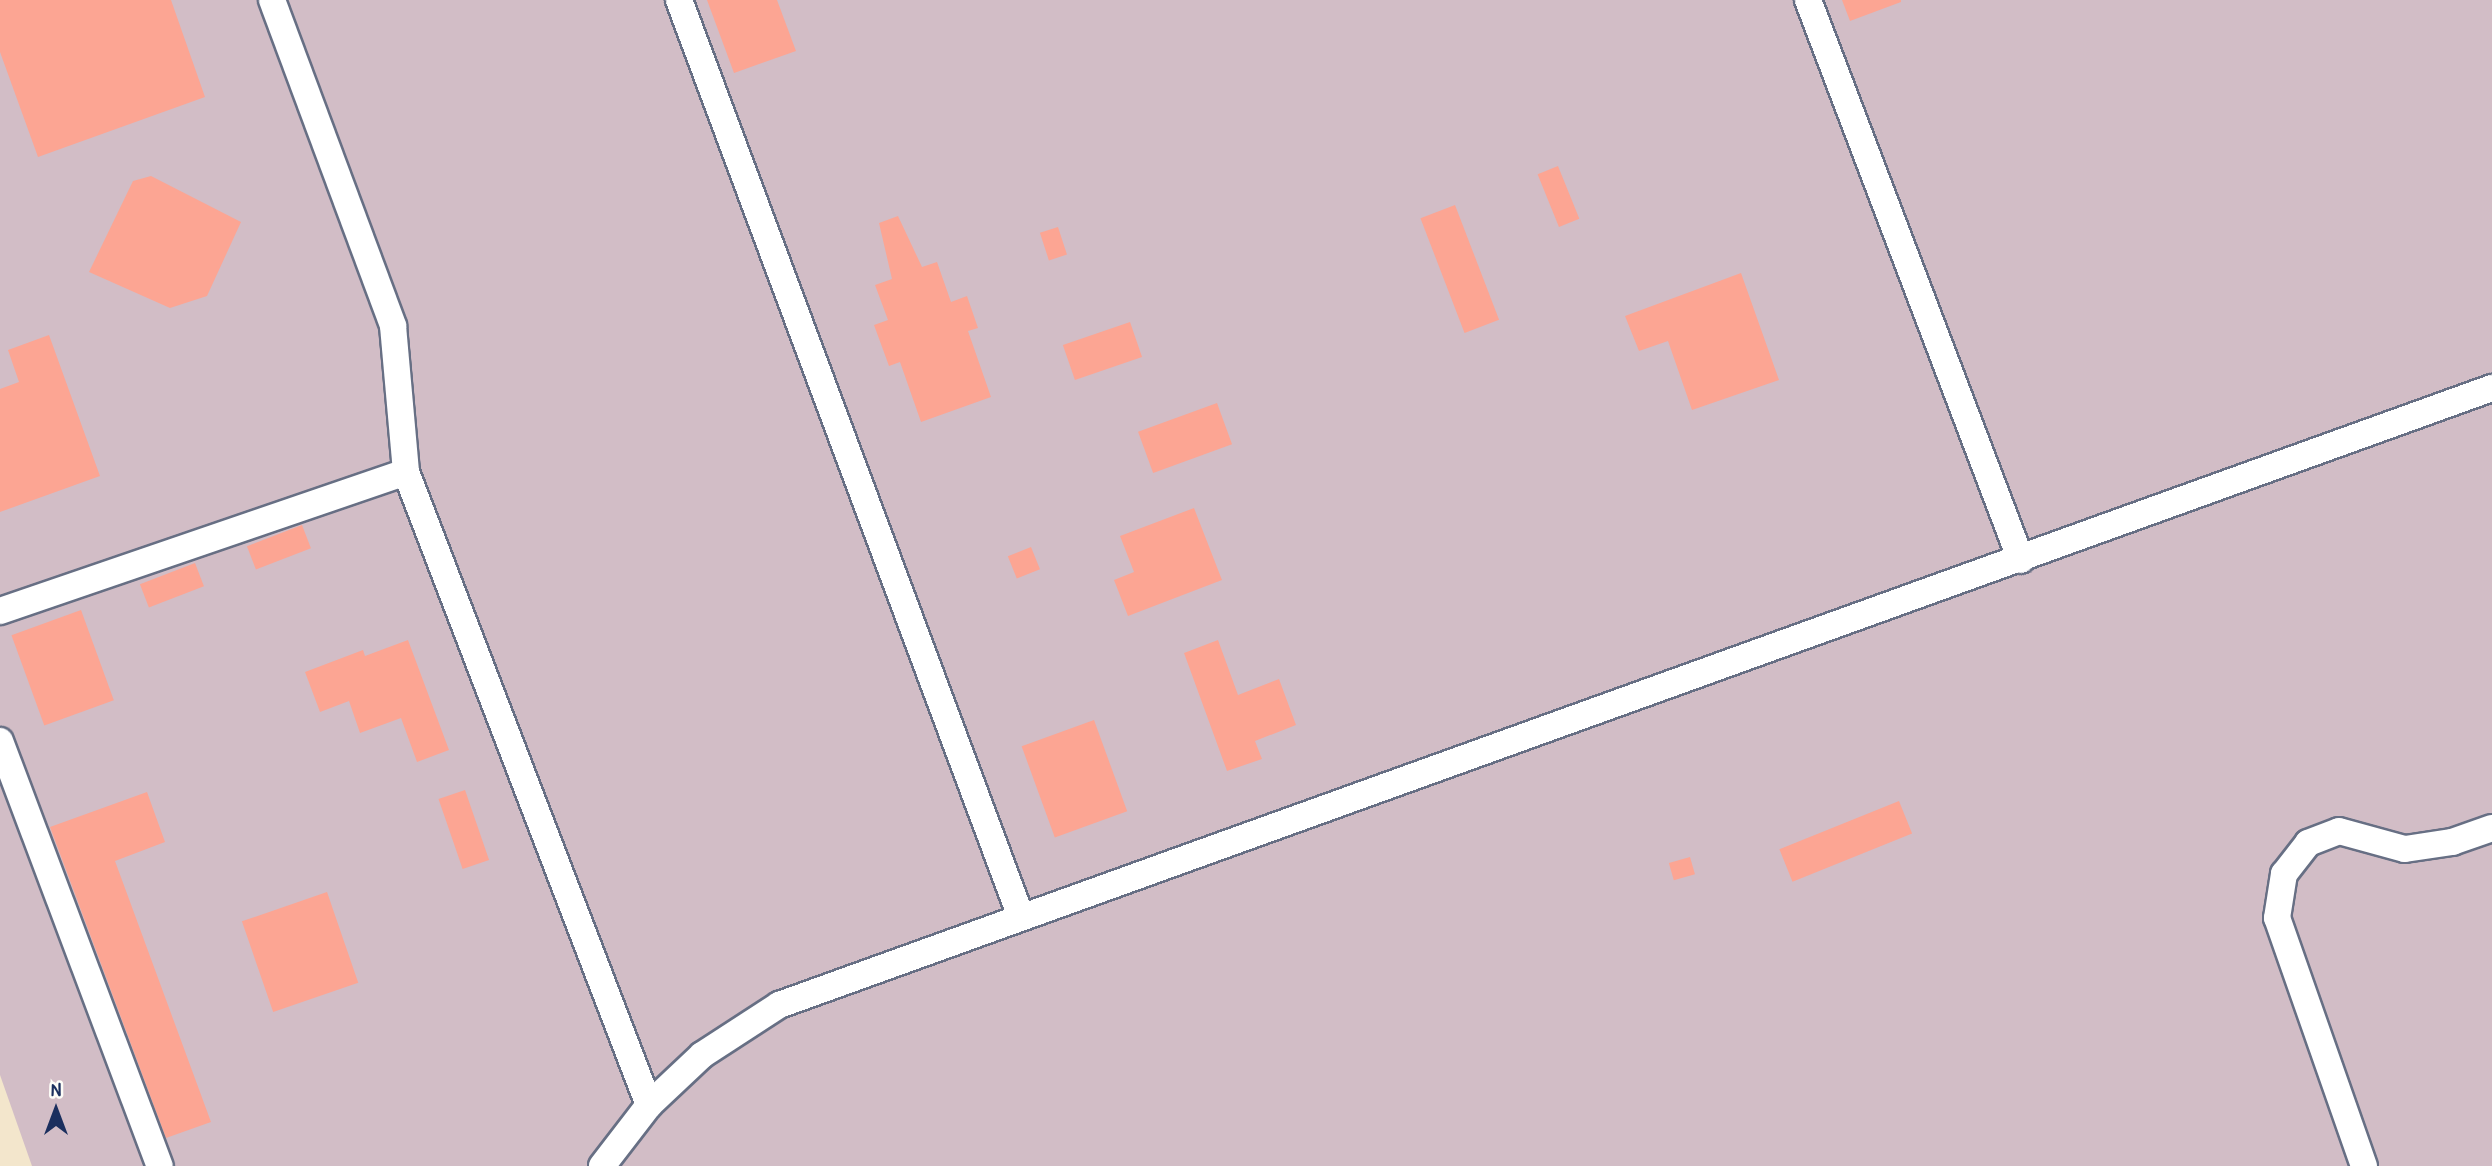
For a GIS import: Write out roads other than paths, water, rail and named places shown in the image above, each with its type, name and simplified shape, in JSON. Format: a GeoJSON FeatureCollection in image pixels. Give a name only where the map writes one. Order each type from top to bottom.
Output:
{"type":"FeatureCollection","features":[{"type":"Feature","properties":{"kind":"street"},"geometry":{"type":"LineString","coordinates":[[272,0],[393,326],[406,472],[649,1105]]}},
{"type":"Feature","properties":{"kind":"street"},"geometry":{"type":"LineString","coordinates":[[679,0],[1021,917]]}},
{"type":"Feature","properties":{"kind":"street"},"geometry":{"type":"LineString","coordinates":[[1808,0],[2021,559]]}},
{"type":"Feature","properties":{"kind":"street"},"geometry":{"type":"LineString","coordinates":[[602,1166],[649,1105],[702,1055],[779,1005],[2492,388]]}},
{"type":"Feature","properties":{"kind":"street"},"geometry":{"type":"LineString","coordinates":[[0,611],[406,472]]}},
{"type":"Feature","properties":{"kind":"street"},"geometry":{"type":"LineString","coordinates":[[0,741],[160,1166]]}},
{"type":"Feature","properties":{"kind":"street"},"geometry":{"type":"LineString","coordinates":[[2364,1166],[2277,918],[2284,873],[2308,843],[2325,834],[2354,834],[2405,849],[2452,842],[2492,828]]}}]}
